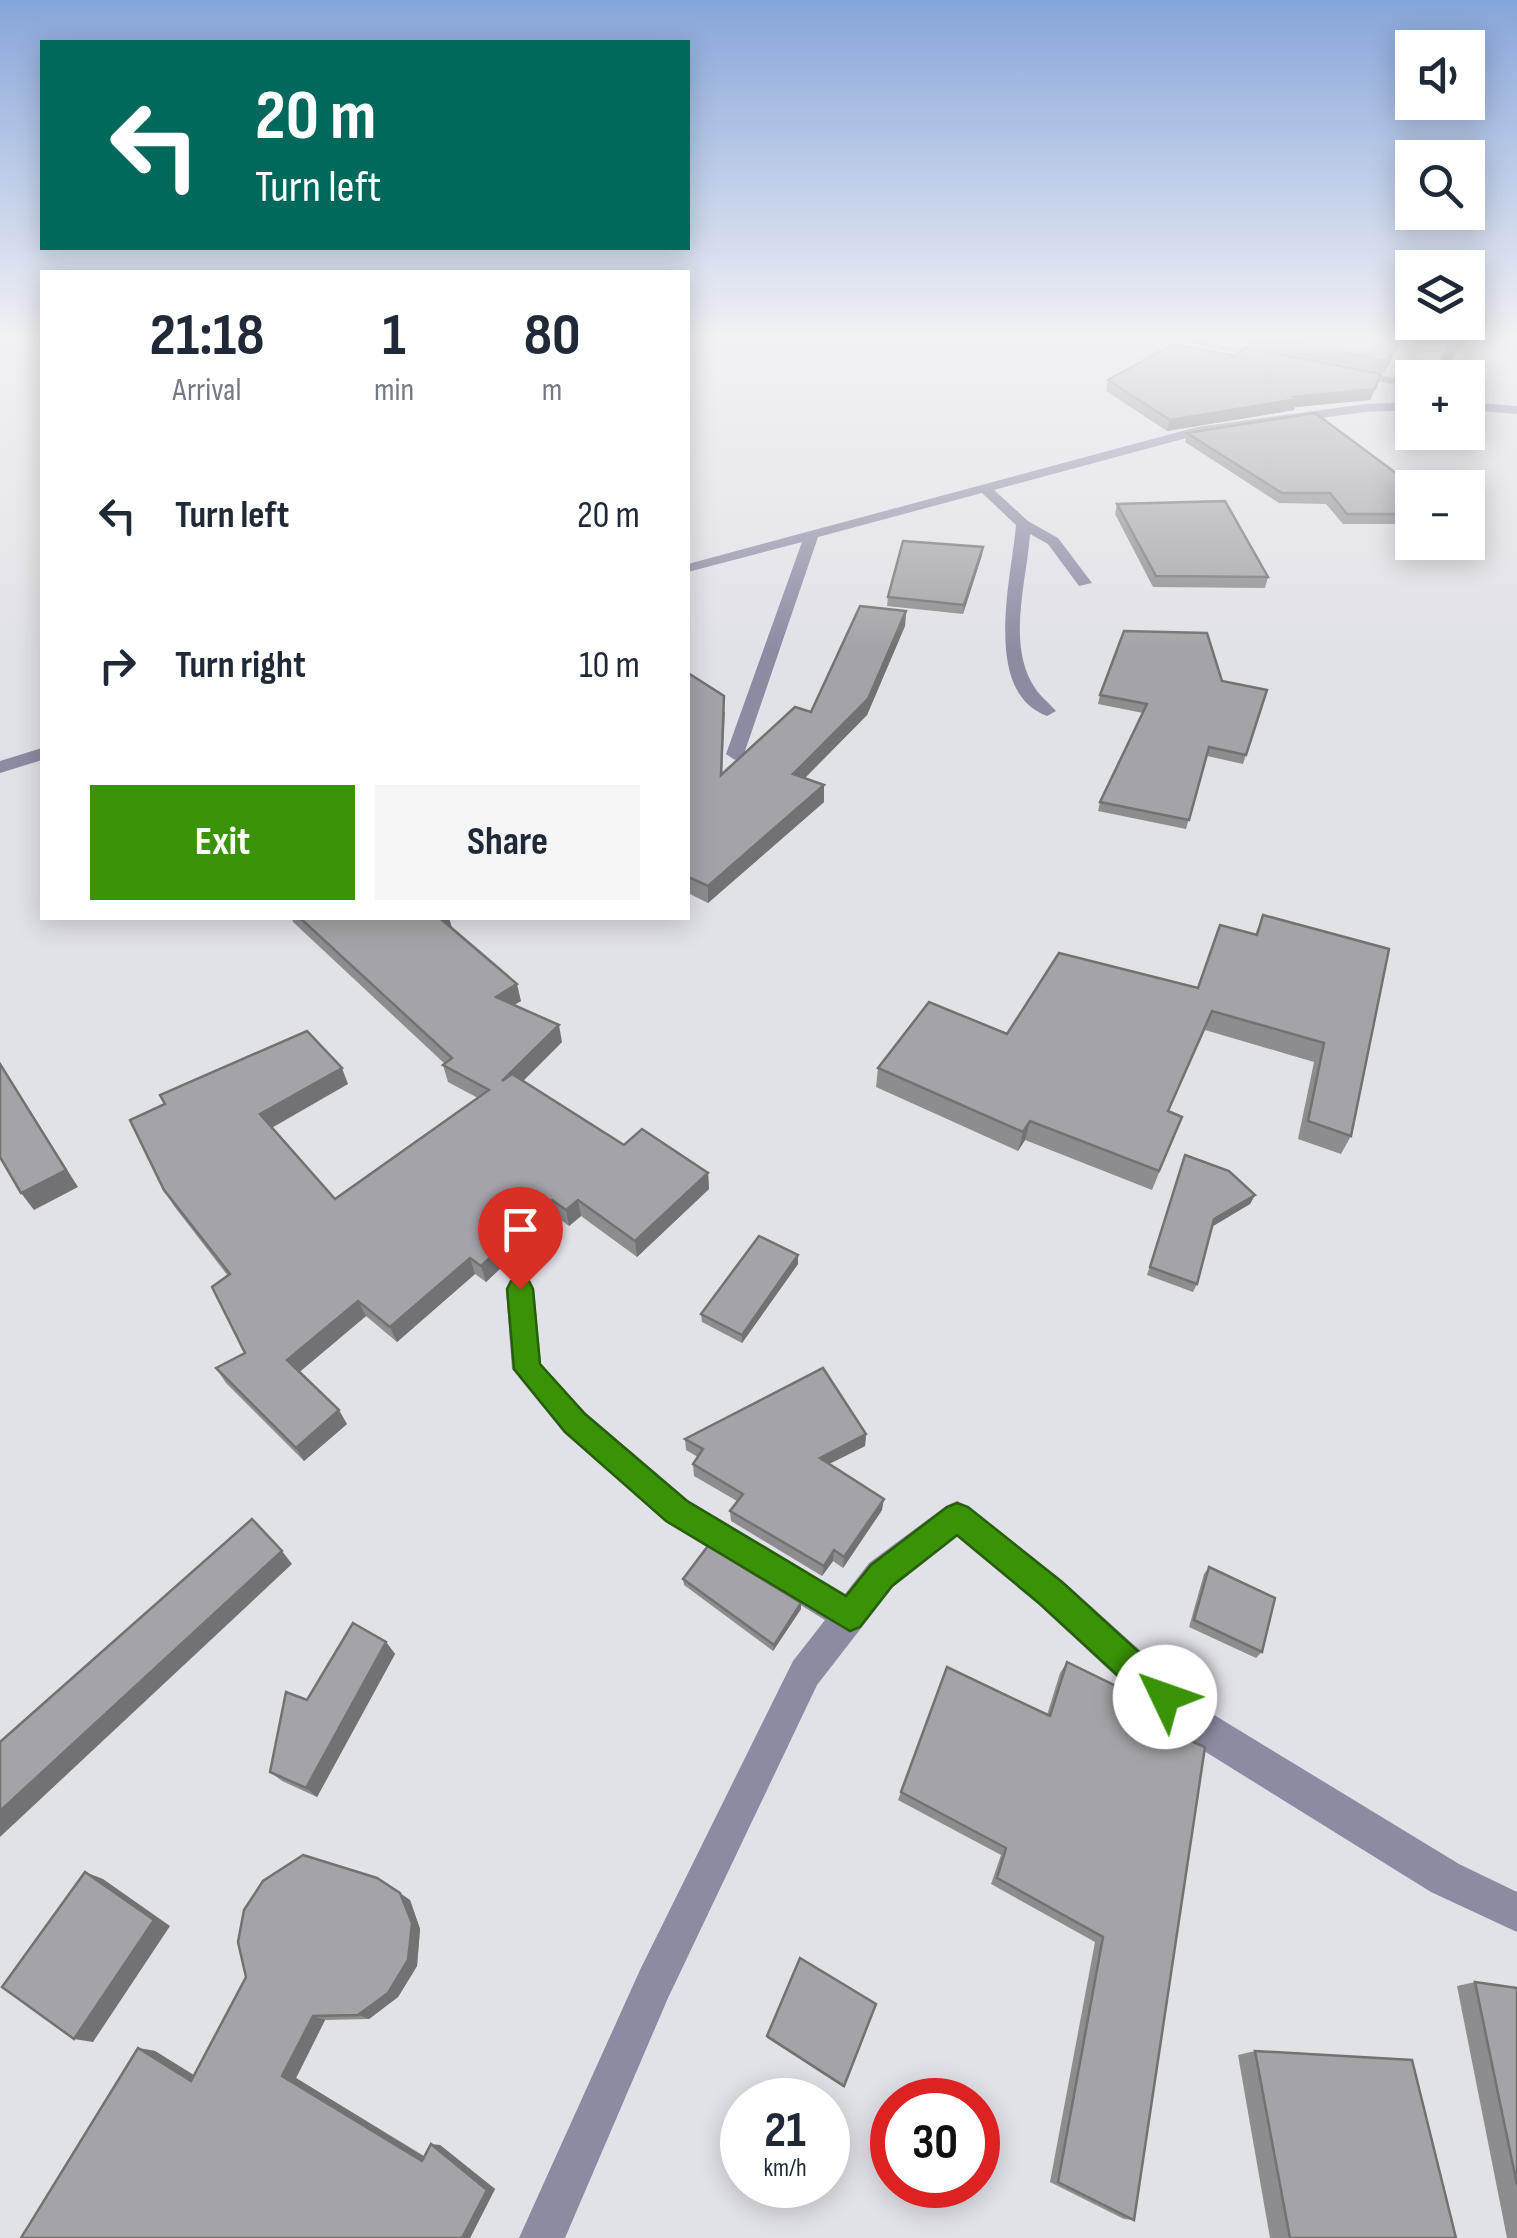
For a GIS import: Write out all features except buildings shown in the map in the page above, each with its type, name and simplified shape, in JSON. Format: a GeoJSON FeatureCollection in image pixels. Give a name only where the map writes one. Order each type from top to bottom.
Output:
{"type":"FeatureCollection","features":[{"type":"Feature","properties":{"kind":"street"},"geometry":{"type":"LineString","coordinates":[[690,567],[1153,442]]}},
{"type":"Feature","properties":{"kind":"street"},"geometry":{"type":"LineString","coordinates":[[982,486],[1023,524],[1053,541],[1084,583]]}},
{"type":"Feature","properties":{"kind":"street"},"geometry":{"type":"LineString","coordinates":[[1023,524],[1023,558],[1014,602],[1018,667],[1026,688],[1048,711]]}},
{"type":"Feature","properties":{"kind":"street"},"geometry":{"type":"LineString","coordinates":[[735,754],[812,532]]}},
{"type":"Feature","properties":{"kind":"street"},"geometry":{"type":"LineString","coordinates":[[0,766],[40,755]]}},
{"type":"Feature","properties":{"kind":"street"},"geometry":{"type":"LineString","coordinates":[[520,1289],[527,1369],[575,1423],[677,1511],[850,1616]]}},
{"type":"Feature","properties":{"kind":"street"},"geometry":{"type":"LineString","coordinates":[[542,2238],[654,1984],[805,1674],[881,1575],[957,1517],[1051,1593],[1193,1723],[1444,1878],[1517,1912]]}},
{"type":"Feature","properties":{"kind":"route"},"geometry":{"type":"LineString","coordinates":[[520,1289],[527,1369],[575,1423],[677,1511],[850,1616],[881,1575],[957,1517],[1051,1593],[1165,1697]]}}]}
